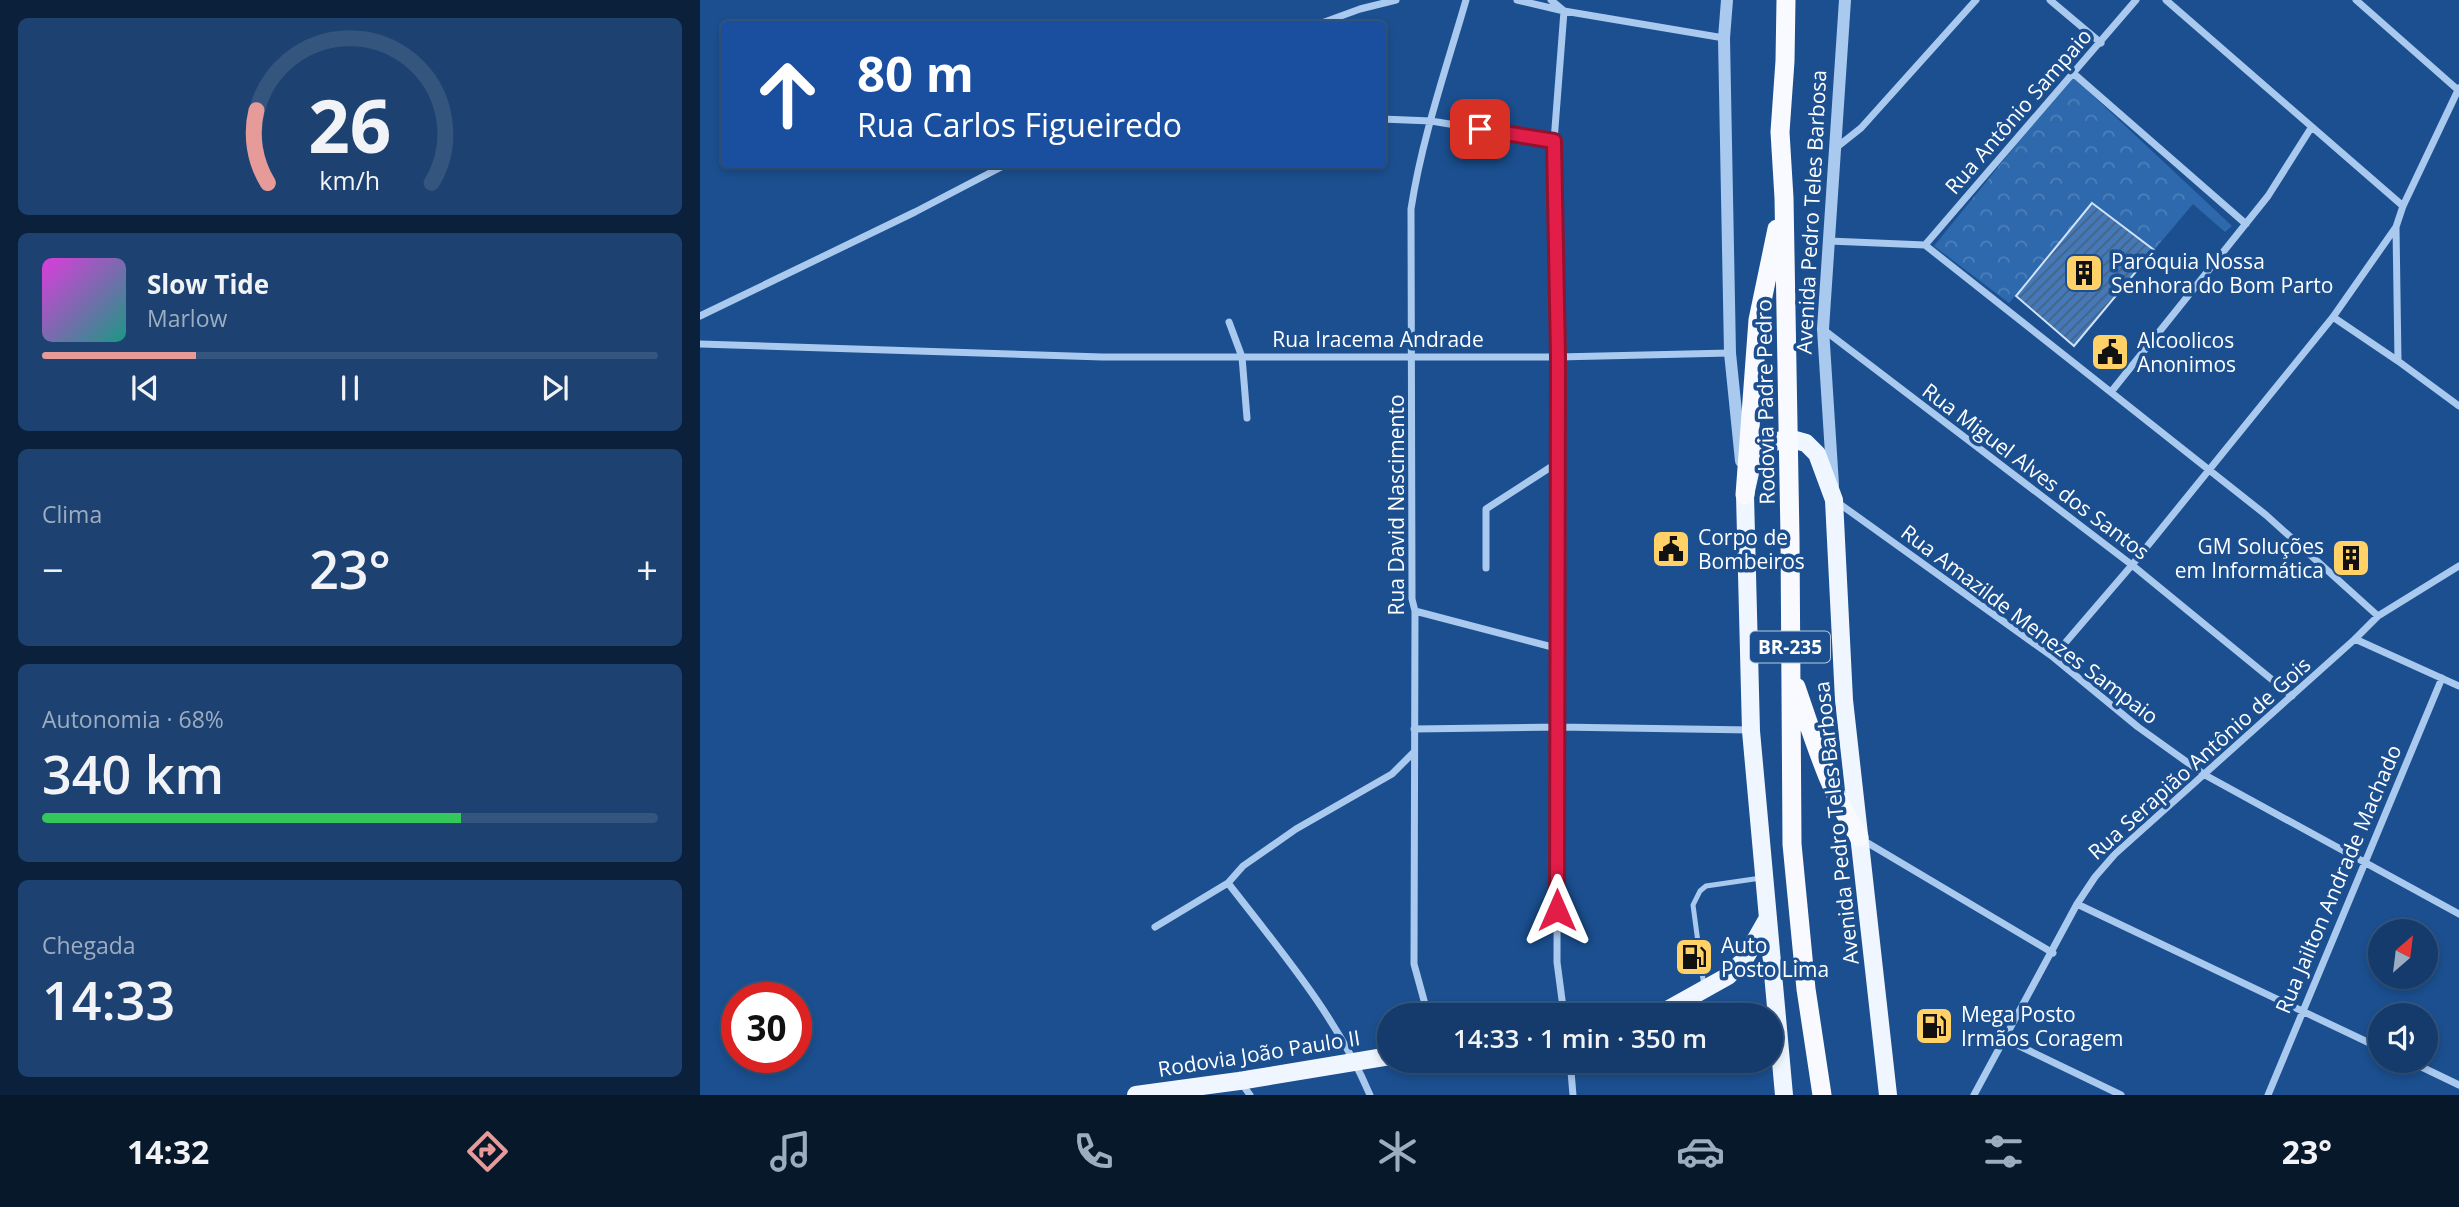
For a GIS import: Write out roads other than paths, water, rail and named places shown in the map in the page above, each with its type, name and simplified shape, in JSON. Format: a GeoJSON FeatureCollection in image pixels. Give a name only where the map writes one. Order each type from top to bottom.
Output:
{"type":"FeatureCollection","features":[{"type":"Feature","properties":{"kind":"highway","name":"Rodovia Padre Pedro"},"geometry":{"type":"LineString","coordinates":[[1786,0],[1786,61],[1780,132],[1784,198],[1792,844],[1806,989],[1822,1095]]}},
{"type":"Feature","properties":{"kind":"highway"},"geometry":{"type":"LineString","coordinates":[[1745,495],[1758,320],[1784,198]]}},
{"type":"Feature","properties":{"kind":"highway"},"geometry":{"type":"LineString","coordinates":[[1791,672],[1823,767],[1843,812],[1859,838]]}},
{"type":"Feature","properties":{"kind":"main road"},"geometry":{"type":"LineString","coordinates":[[1783,1092],[1751,730],[1745,495],[1754,460],[1765,445],[1788,438],[1806,443],[1817,454],[1834,500]]}},
{"type":"Feature","properties":{"kind":"main road","name":"Avenida Pedro Teles Barbosa"},"geometry":{"type":"LineString","coordinates":[[1834,500],[1844,700],[1888,1095]]}},
{"type":"Feature","properties":{"kind":"main road"},"geometry":{"type":"LineString","coordinates":[[1681,1003],[1728,976],[1744,960],[1768,918]]}},
{"type":"Feature","properties":{"kind":"main road","name":"Rodovia João Paulo II"},"geometry":{"type":"LineString","coordinates":[[1136,1095],[1245,1088],[1377,1058]]}},
{"type":"Feature","properties":{"kind":"main road"},"geometry":{"type":"LineString","coordinates":[[1775,1073],[1783,1092]]}},
{"type":"Feature","properties":{"kind":"street"},"geometry":{"type":"LineString","coordinates":[[1327,21],[1396,0]]}},
{"type":"Feature","properties":{"kind":"street","name":"Rua David Nascimento"},"geometry":{"type":"LineString","coordinates":[[1425,1003],[1414,964],[1415,611],[1412,598],[1411,209],[1416,179],[1465,0]]}},
{"type":"Feature","properties":{"kind":"street"},"geometry":{"type":"LineString","coordinates":[[1517,0],[1564,11],[1724,38]]}},
{"type":"Feature","properties":{"kind":"street"},"geometry":{"type":"LineString","coordinates":[[1551,0],[1564,11]]}},
{"type":"Feature","properties":{"kind":"street"},"geometry":{"type":"LineString","coordinates":[[1727,0],[1724,38],[1730,353],[1745,495]]}},
{"type":"Feature","properties":{"kind":"street","name":"Avenida Pedro Teles Barbosa"},"geometry":{"type":"LineString","coordinates":[[1834,500],[1823,329],[1845,0]]}},
{"type":"Feature","properties":{"kind":"street"},"geometry":{"type":"LineString","coordinates":[[1837,147],[1871,119],[1976,0]]}},
{"type":"Feature","properties":{"kind":"street"},"geometry":{"type":"LineString","coordinates":[[2050,0],[2101,43]]}},
{"type":"Feature","properties":{"kind":"street","name":"Rua Antônio Sampaio"},"geometry":{"type":"LineString","coordinates":[[1925,245],[2136,0]]}},
{"type":"Feature","properties":{"kind":"street"},"geometry":{"type":"LineString","coordinates":[[2165,0],[2403,206]]}},
{"type":"Feature","properties":{"kind":"street"},"geometry":{"type":"LineString","coordinates":[[2053,657],[2132,565],[2333,317],[2396,227],[2403,206],[2458,89],[2366,4],[2356,0]]}},
{"type":"Feature","properties":{"kind":"street"},"geometry":{"type":"LineString","coordinates":[[1562,1003],[1557,962],[1558,357],[1554,141],[1564,11]]}},
{"type":"Feature","properties":{"kind":"street"},"geometry":{"type":"LineString","coordinates":[[2073,72],[2246,224]]}},
{"type":"Feature","properties":{"kind":"street"},"geometry":{"type":"LineString","coordinates":[[1386,119],[1431,121],[1554,141]]}},
{"type":"Feature","properties":{"kind":"street"},"geometry":{"type":"LineString","coordinates":[[2111,392],[2268,196],[2311,128]]}},
{"type":"Feature","properties":{"kind":"street"},"geometry":{"type":"LineString","coordinates":[[700,316],[999,168]]}},
{"type":"Feature","properties":{"kind":"street"},"geometry":{"type":"LineString","coordinates":[[2396,227],[2398,360]]}},
{"type":"Feature","properties":{"kind":"street"},"geometry":{"type":"LineString","coordinates":[[1828,241],[1925,245],[2210,469],[2266,515],[2378,616]]}},
{"type":"Feature","properties":{"kind":"street"},"geometry":{"type":"LineString","coordinates":[[2333,317],[2398,360],[2459,406]]}},
{"type":"Feature","properties":{"kind":"street"},"geometry":{"type":"LineString","coordinates":[[1229,322],[1242,357],[1247,418]]}},
{"type":"Feature","properties":{"kind":"street","name":"Rua Miguel Alves dos Santos"},"geometry":{"type":"LineString","coordinates":[[1823,329],[2132,565],[2292,696]]}},
{"type":"Feature","properties":{"kind":"street","name":"Rua Iracema Andrade"},"geometry":{"type":"LineString","coordinates":[[700,344],[1026,355],[1242,357],[1558,357],[1730,353]]}},
{"type":"Feature","properties":{"kind":"street"},"geometry":{"type":"LineString","coordinates":[[1486,568],[1486,509],[1558,463]]}},
{"type":"Feature","properties":{"kind":"street","name":"Rua Amazilde Menezes Sampaio"},"geometry":{"type":"LineString","coordinates":[[1834,500],[2053,657],[2138,727],[2205,775],[2459,914]]}},
{"type":"Feature","properties":{"kind":"street","name":"Rua Serapião Antônio de Gois"},"geometry":{"type":"LineString","coordinates":[[1974,1095],[2053,953],[2077,904],[2115,854],[2378,616],[2459,566]]}},
{"type":"Feature","properties":{"kind":"street"},"geometry":{"type":"LineString","coordinates":[[1415,611],[1556,649]]}},
{"type":"Feature","properties":{"kind":"street"},"geometry":{"type":"LineString","coordinates":[[2355,639],[2459,686]]}},
{"type":"Feature","properties":{"kind":"street","name":"Rua Jailton Andrade Machado"},"geometry":{"type":"LineString","coordinates":[[2268,1095],[2442,678]]}},
{"type":"Feature","properties":{"kind":"street"},"geometry":{"type":"LineString","coordinates":[[1415,729],[1558,727],[1751,730]]}},
{"type":"Feature","properties":{"kind":"street"},"geometry":{"type":"LineString","coordinates":[[1155,927],[1228,883],[1237,871],[1257,855],[1296,829],[1392,774],[1415,752]]}},
{"type":"Feature","properties":{"kind":"street"},"geometry":{"type":"LineString","coordinates":[[1859,838],[2053,953]]}},
{"type":"Feature","properties":{"kind":"street"},"geometry":{"type":"LineString","coordinates":[[1228,883],[1297,971],[1356,1061],[1370,1095]]}},
{"type":"Feature","properties":{"kind":"street"},"geometry":{"type":"LineString","coordinates":[[2077,904],[2368,1042]]}},
{"type":"Feature","properties":{"kind":"street"},"geometry":{"type":"LineString","coordinates":[[2005,1039],[2121,1095]]}},
{"type":"Feature","properties":{"kind":"street"},"geometry":{"type":"LineString","coordinates":[[1571,1073],[1573,1095]]}},
{"type":"Feature","properties":{"kind":"street"},"geometry":{"type":"LineString","coordinates":[[2434,1073],[2459,1085]]}},
{"type":"Feature","properties":{"kind":"lane"},"geometry":{"type":"LineString","coordinates":[[1705,990],[1693,905],[1695,898],[1706,886],[1764,878]]}},
{"type":"Feature","properties":{"kind":"place","name":"Paróquia Nossa Senhora do Bom Parto"},"geometry":{"type":"Point","coordinates":[2084,273]}},
{"type":"Feature","properties":{"kind":"place","name":"Alcoolicos Anonimos"},"geometry":{"type":"Point","coordinates":[2110,352]}},
{"type":"Feature","properties":{"kind":"place","name":"Corpo de Bombeiros"},"geometry":{"type":"Point","coordinates":[1671,549]}},
{"type":"Feature","properties":{"kind":"place","name":"GM Soluções em Informática"},"geometry":{"type":"Point","coordinates":[2351,558]}},
{"type":"Feature","properties":{"kind":"place","name":"Auto Posto Lima"},"geometry":{"type":"Point","coordinates":[1694,957]}},
{"type":"Feature","properties":{"kind":"place","name":"Mega Posto Irmãos Coragem"},"geometry":{"type":"Point","coordinates":[1934,1026]}}]}
